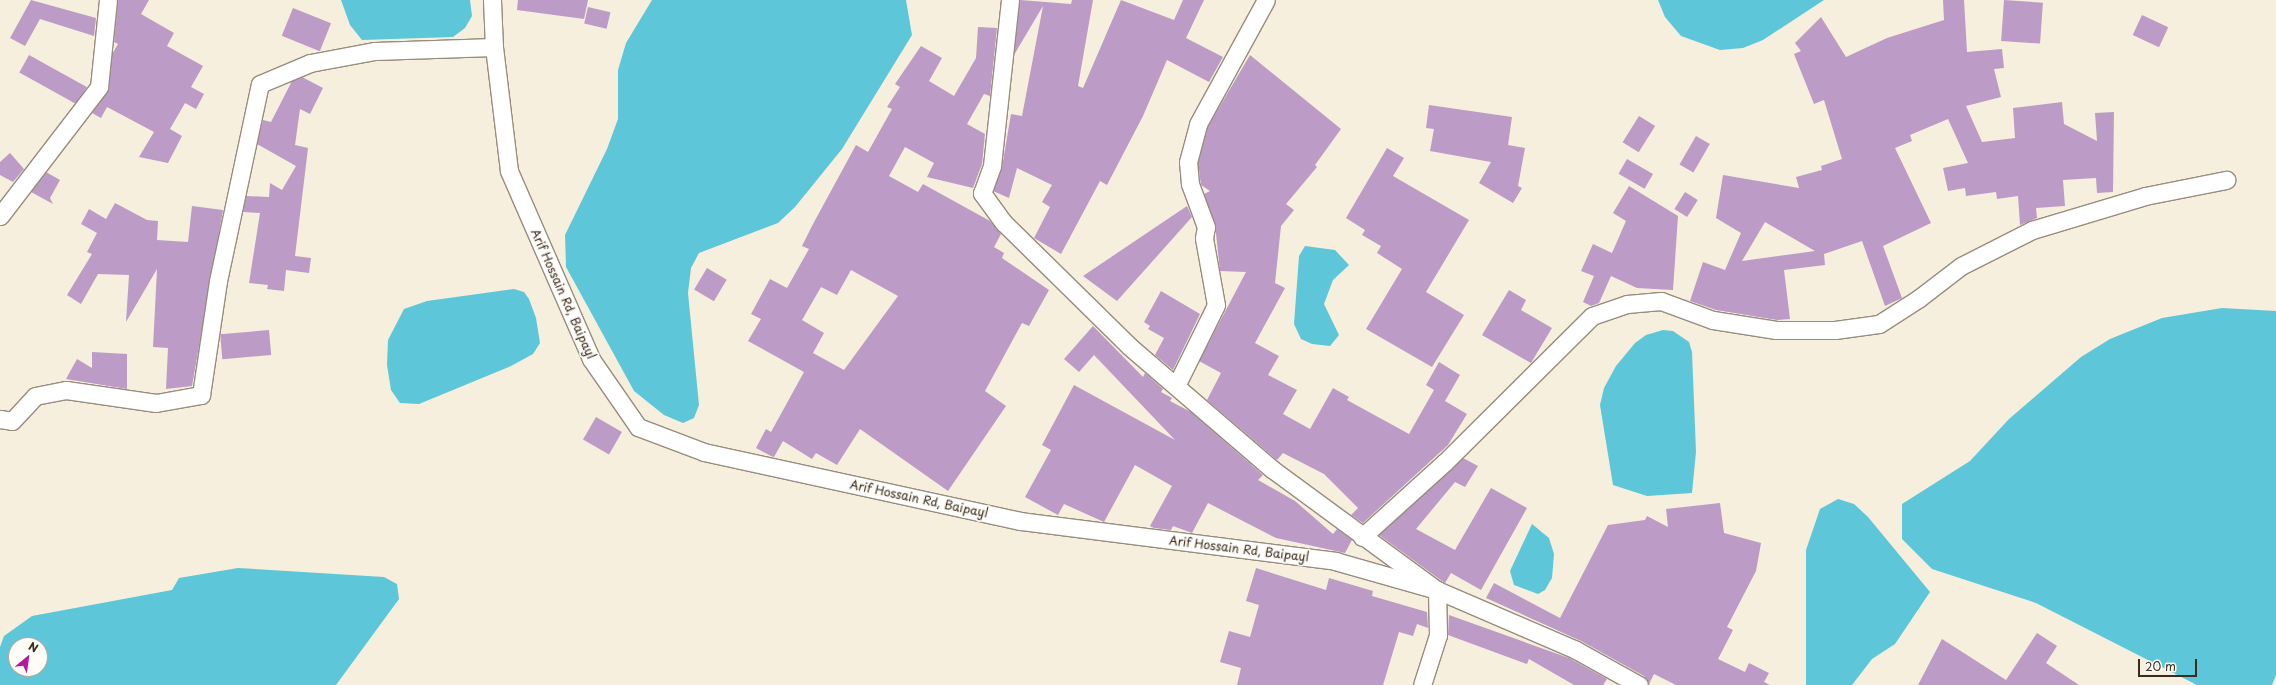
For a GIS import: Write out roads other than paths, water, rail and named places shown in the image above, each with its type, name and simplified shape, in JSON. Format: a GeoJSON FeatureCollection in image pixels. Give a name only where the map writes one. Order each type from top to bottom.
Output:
{"type":"FeatureCollection","features":[{"type":"Feature","properties":{"kind":"street"},"geometry":{"type":"LineString","coordinates":[[0,216],[99,87],[108,0]]}},
{"type":"Feature","properties":{"kind":"street","name":"Arif Hossain Rd, Baipayl"},"geometry":{"type":"LineString","coordinates":[[492,0],[494,46],[509,171],[591,359],[638,427],[704,452],[1020,521],[1335,561],[1438,590],[1576,650],[1639,685]]}},
{"type":"Feature","properties":{"kind":"street"},"geometry":{"type":"LineString","coordinates":[[1010,0],[993,159],[982,193],[1004,223],[1129,346],[1272,469],[1362,537],[1438,590],[1438,635],[1422,685]]}},
{"type":"Feature","properties":{"kind":"street"},"geometry":{"type":"LineString","coordinates":[[1176,386],[1216,305],[1204,238],[1206,227],[1190,184],[1188,162],[1198,124],[1266,0]]}},
{"type":"Feature","properties":{"kind":"street"},"geometry":{"type":"LineString","coordinates":[[0,419],[12,421],[35,396],[66,390],[156,403],[202,395],[218,281],[260,84],[310,63],[375,51],[494,46]]}},
{"type":"Feature","properties":{"kind":"street"},"geometry":{"type":"LineString","coordinates":[[1362,537],[1445,462],[1592,316],[1627,304],[1661,301],[1713,320],[1776,330],[1835,330],[1879,324],[1918,299],[1960,266],[2032,230],[2145,196],[2226,180]]}},
{"type":"Feature","properties":{"kind":"water"},"geometry":{"type":"Polygon","coordinates":[[[341,0],[470,0],[472,16],[465,28],[453,37],[362,40],[350,25],[341,0]]]}},
{"type":"Feature","properties":{"kind":"water"},"geometry":{"type":"Polygon","coordinates":[[[652,0],[906,0],[912,35],[842,149],[795,207],[778,223],[699,253],[691,268],[688,293],[699,405],[694,418],[683,423],[664,415],[634,391],[566,267],[565,235],[607,149],[618,119],[618,70],[626,43],[652,0]]]}},
{"type":"Feature","properties":{"kind":"water"},"geometry":{"type":"Polygon","coordinates":[[[1658,0],[1824,0],[1763,40],[1743,48],[1720,50],[1681,36],[1665,17],[1658,0]]]}},
{"type":"Feature","properties":{"kind":"water"},"geometry":{"type":"Polygon","coordinates":[[[1305,246],[1335,250],[1349,265],[1333,280],[1324,304],[1339,335],[1330,346],[1312,344],[1301,339],[1294,324],[1299,256],[1305,246]]]}},
{"type":"Feature","properties":{"kind":"water"},"geometry":{"type":"Polygon","coordinates":[[[514,289],[524,292],[529,299],[536,318],[540,343],[533,354],[511,366],[419,404],[400,403],[391,390],[387,365],[388,340],[404,309],[427,301],[514,289]]]}},
{"type":"Feature","properties":{"kind":"water"},"geometry":{"type":"Polygon","coordinates":[[[2222,308],[2276,311],[2276,675],[2272,685],[2197,685],[2036,603],[1932,569],[1902,539],[1902,504],[1970,461],[2009,419],[2081,357],[2110,339],[2162,318],[2222,308]]]}},
{"type":"Feature","properties":{"kind":"water"},"geometry":{"type":"Polygon","coordinates":[[[1663,330],[1673,331],[1689,342],[1692,352],[1696,452],[1692,493],[1647,496],[1613,485],[1600,405],[1604,388],[1616,366],[1635,343],[1646,335],[1663,330]]]}},
{"type":"Feature","properties":{"kind":"water"},"geometry":{"type":"Polygon","coordinates":[[[1838,499],[1854,504],[1868,517],[1930,592],[1895,644],[1872,659],[1852,685],[1806,685],[1806,550],[1820,509],[1838,499]]]}},
{"type":"Feature","properties":{"kind":"water"},"geometry":{"type":"Polygon","coordinates":[[[1532,524],[1549,538],[1554,554],[1552,578],[1545,590],[1538,594],[1514,585],[1510,571],[1532,524]]]}},
{"type":"Feature","properties":{"kind":"water"},"geometry":{"type":"Polygon","coordinates":[[[238,568],[384,577],[397,584],[399,599],[336,685],[0,685],[0,647],[4,636],[32,616],[172,590],[179,578],[238,568]]]}}]}
